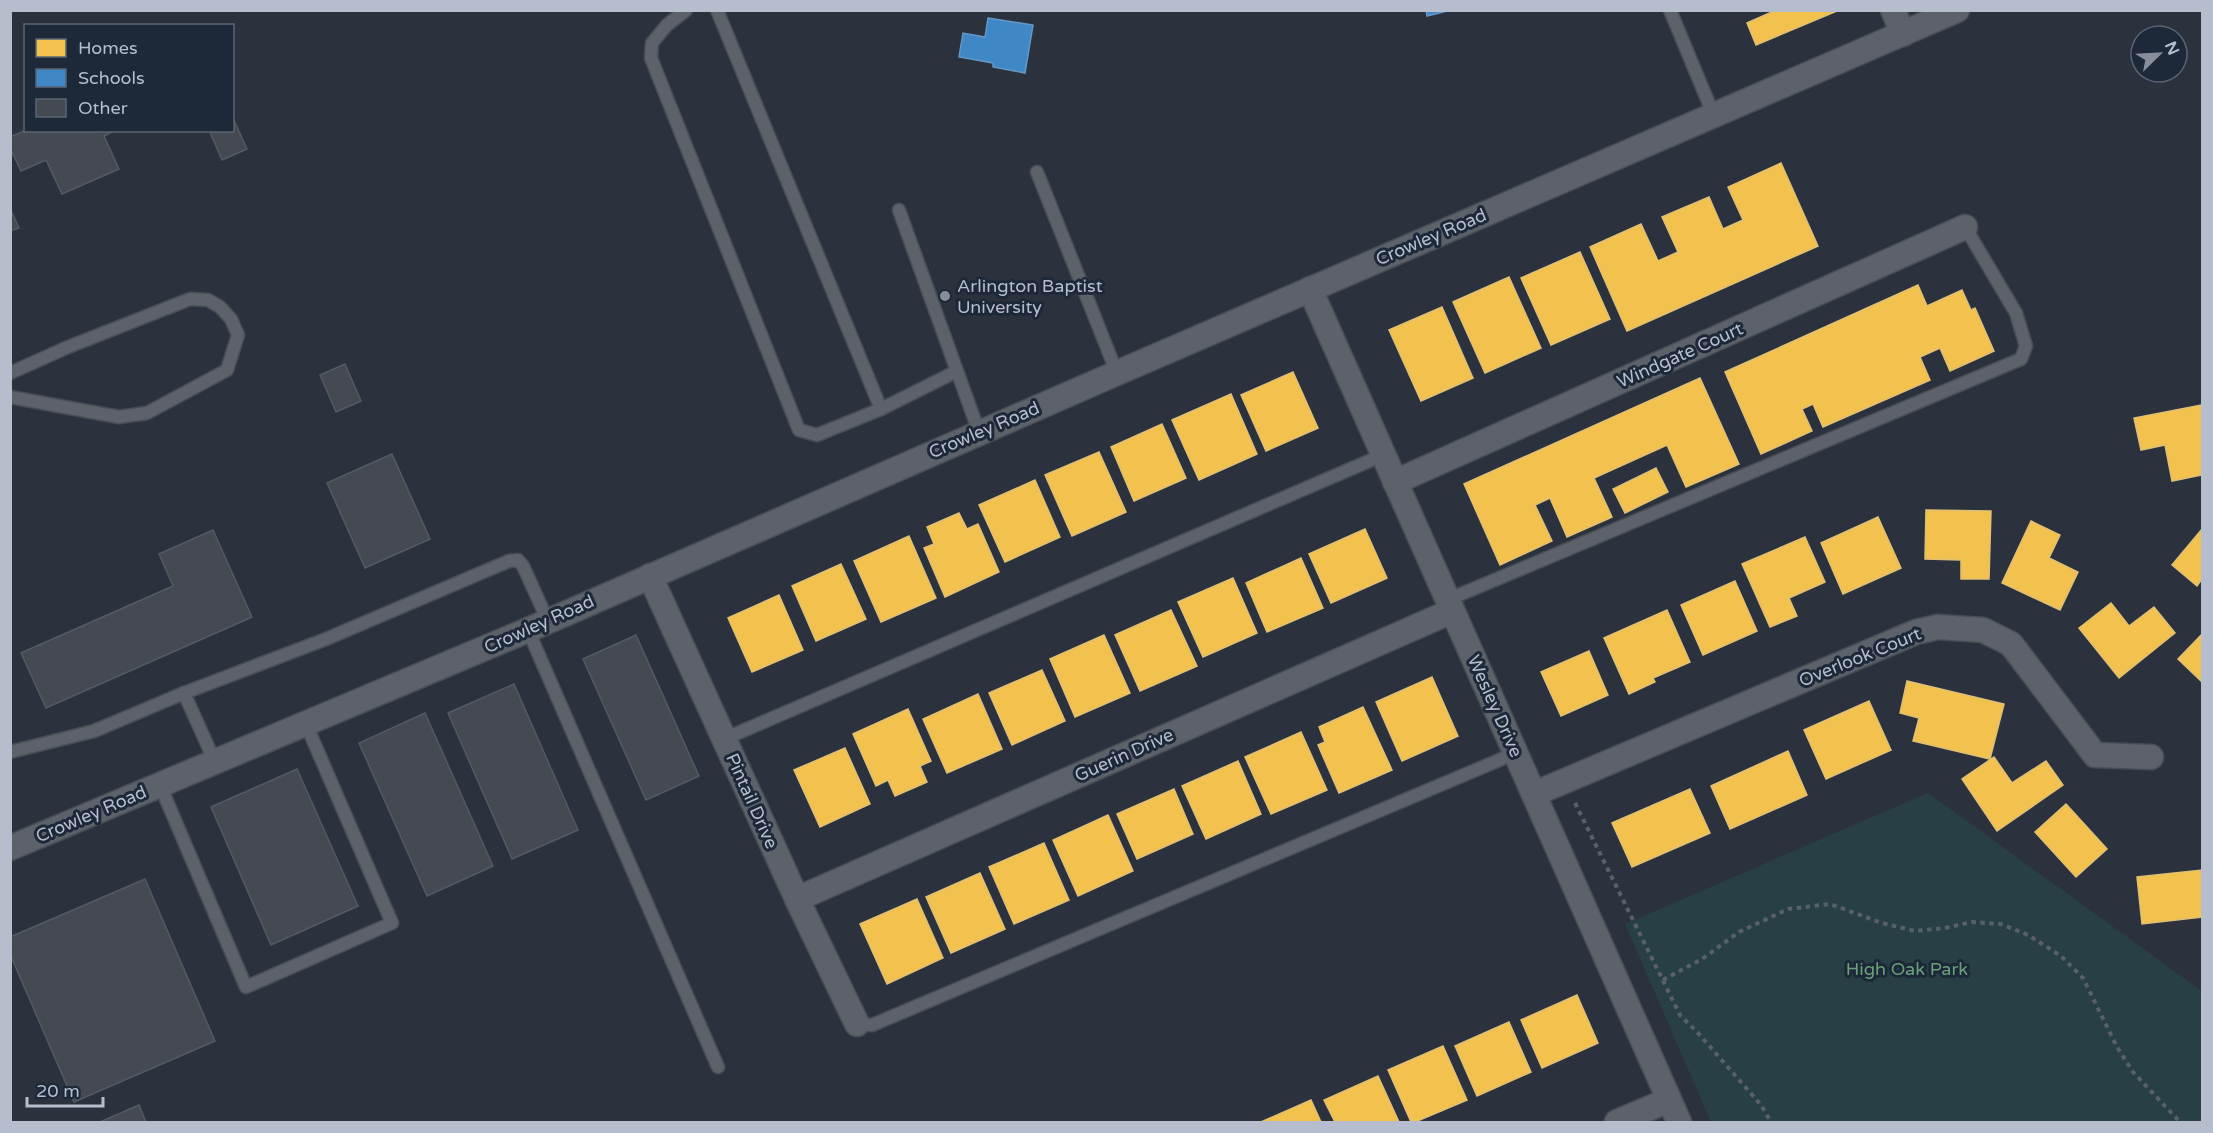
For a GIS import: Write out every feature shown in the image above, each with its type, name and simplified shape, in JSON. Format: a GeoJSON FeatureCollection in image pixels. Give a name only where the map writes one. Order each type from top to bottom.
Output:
{"type":"FeatureCollection","features":[{"type":"Feature","properties":{"kind":"street"},"geometry":{"type":"LineString","coordinates":[[1893,10],[1904,34]]}},
{"type":"Feature","properties":{"kind":"street","name":"Crowley Road"},"geometry":{"type":"LineString","coordinates":[[10,848],[538,626],[979,432],[1958,10]]}},
{"type":"Feature","properties":{"kind":"street","name":"Windgate Court"},"geometry":{"type":"LineString","coordinates":[[1395,482],[1965,227]]}},
{"type":"Feature","properties":{"kind":"street","name":"Wesley Drive"},"geometry":{"type":"LineString","coordinates":[[1310,289],[1679,1122]]}},
{"type":"Feature","properties":{"kind":"street","name":"Pintail Drive"},"geometry":{"type":"LineString","coordinates":[[650,576],[797,899],[857,1024]]}},
{"type":"Feature","properties":{"kind":"street","name":"Guerin Drive"},"geometry":{"type":"LineString","coordinates":[[797,899],[1450,605]]}},
{"type":"Feature","properties":{"kind":"street","name":"Overlook Court"},"geometry":{"type":"LineString","coordinates":[[1534,794],[1916,632],[1938,627],[1983,630],[2011,644],[2096,755],[2151,757]]}},
{"type":"Feature","properties":{"kind":"street"},"geometry":{"type":"LineString","coordinates":[[1617,1122],[1669,1100]]}},
{"type":"Feature","properties":{"kind":"lane"},"geometry":{"type":"LineString","coordinates":[[686,10],[667,25],[652,43],[651,58],[799,430],[817,435],[881,409],[957,371]]}},
{"type":"Feature","properties":{"kind":"lane"},"geometry":{"type":"LineString","coordinates":[[717,10],[881,409]]}},
{"type":"Feature","properties":{"kind":"lane"},"geometry":{"type":"LineString","coordinates":[[1670,10],[1714,116]]}},
{"type":"Feature","properties":{"kind":"lane"},"geometry":{"type":"LineString","coordinates":[[1037,172],[1117,373]]}},
{"type":"Feature","properties":{"kind":"lane"},"geometry":{"type":"LineString","coordinates":[[899,210],[979,432]]}},
{"type":"Feature","properties":{"kind":"lane"},"geometry":{"type":"LineString","coordinates":[[1450,605],[2021,359],[2026,345],[2016,313],[1965,227]]}},
{"type":"Feature","properties":{"kind":"lane"},"geometry":{"type":"LineString","coordinates":[[10,373],[68,347],[190,299],[208,300],[220,307],[231,319],[238,335],[227,370],[147,413],[119,417],[10,397]]}},
{"type":"Feature","properties":{"kind":"lane"},"geometry":{"type":"LineString","coordinates":[[724,739],[1383,455]]}},
{"type":"Feature","properties":{"kind":"lane"},"geometry":{"type":"LineString","coordinates":[[10,752],[94,731],[184,693],[326,639],[509,561],[518,560],[523,566],[538,626],[718,1067]]}},
{"type":"Feature","properties":{"kind":"lane"},"geometry":{"type":"LineString","coordinates":[[184,693],[215,762]]}},
{"type":"Feature","properties":{"kind":"lane"},"geometry":{"type":"LineString","coordinates":[[160,785],[246,987],[392,923],[306,724]]}},
{"type":"Feature","properties":{"kind":"lane"},"geometry":{"type":"LineString","coordinates":[[857,1024],[872,1025],[1516,753]]}},
{"type":"Feature","properties":{"kind":"path"},"geometry":{"type":"LineString","coordinates":[[1565,781],[1680,1015],[1761,1105],[1771,1122]]}},
{"type":"Feature","properties":{"kind":"path"},"geometry":{"type":"LineString","coordinates":[[1663,980],[1702,959],[1739,932],[1788,909],[1830,904],[1882,923],[1915,930],[1945,928],[1972,922],[2001,924],[2028,935],[2053,951],[2083,978],[2117,1047],[2133,1072],[2180,1122]]}},
{"type":"Feature","properties":{"kind":"green space","name":"High Oak Park"},"geometry":{"type":"Polygon","coordinates":[[[1928,793],[2202,991],[2202,1122],[1711,1122],[1625,924],[1928,793]]]}},
{"type":"Feature","properties":{"kind":"building: Homes"},"geometry":{"type":"Polygon","coordinates":[[[1771,10],[1837,11],[1756,45],[1747,23],[1772,12],[1771,10]]]}},
{"type":"Feature","properties":{"kind":"building: Homes"},"geometry":{"type":"Polygon","coordinates":[[[1781,163],[1818,246],[1627,331],[1590,247],[1641,224],[1658,261],[1678,252],[1662,217],[1709,197],[1723,229],[1743,220],[1728,187],[1781,163]]]}},
{"type":"Feature","properties":{"kind":"building: Homes"},"geometry":{"type":"Polygon","coordinates":[[[1580,252],[1610,319],[1551,345],[1521,278],[1580,252]]]}},
{"type":"Feature","properties":{"kind":"building: Homes"},"geometry":{"type":"Polygon","coordinates":[[[1509,277],[1541,348],[1485,373],[1453,302],[1509,277]]]}},
{"type":"Feature","properties":{"kind":"building: Homes"},"geometry":{"type":"Polygon","coordinates":[[[1918,285],[1927,306],[1962,290],[1971,310],[1975,308],[1994,351],[1950,371],[1940,348],[1920,357],[1930,380],[1823,427],[1813,404],[1802,409],[1812,431],[1761,454],[1725,372],[1918,285]]]}},
{"type":"Feature","properties":{"kind":"building: Homes"},"geometry":{"type":"Polygon","coordinates":[[[1442,307],[1473,378],[1421,401],[1389,330],[1442,307]]]}},
{"type":"Feature","properties":{"kind":"building: Homes"},"geometry":{"type":"Polygon","coordinates":[[[1293,372],[1318,428],[1266,451],[1241,395],[1293,372]]]}},
{"type":"Feature","properties":{"kind":"building: Homes"},"geometry":{"type":"Polygon","coordinates":[[[1700,378],[1739,464],[1686,487],[1667,445],[1594,478],[1612,517],[1567,537],[1550,498],[1535,505],[1552,541],[1500,565],[1464,484],[1700,378]]]}},
{"type":"Feature","properties":{"kind":"building: Homes"},"geometry":{"type":"Polygon","coordinates":[[[1231,394],[1257,454],[1199,480],[1172,420],[1231,394]]]}},
{"type":"Feature","properties":{"kind":"building: Homes"},"geometry":{"type":"Polygon","coordinates":[[[2202,405],[2202,475],[2172,481],[2165,445],[2141,450],[2134,418],[2202,405]]]}},
{"type":"Feature","properties":{"kind":"building: Homes"},"geometry":{"type":"Polygon","coordinates":[[[1162,424],[1186,478],[1134,501],[1111,447],[1162,424]]]}},
{"type":"Feature","properties":{"kind":"building: Homes"},"geometry":{"type":"Polygon","coordinates":[[[1099,452],[1126,512],[1072,536],[1045,475],[1099,452]]]}},
{"type":"Feature","properties":{"kind":"building: Homes"},"geometry":{"type":"Polygon","coordinates":[[[1656,468],[1668,492],[1625,513],[1613,489],[1656,468]]]}},
{"type":"Feature","properties":{"kind":"building: Homes"},"geometry":{"type":"Polygon","coordinates":[[[1035,480],[1060,537],[1005,562],[979,505],[1035,480]]]}},
{"type":"Feature","properties":{"kind":"building: Homes"},"geometry":{"type":"Polygon","coordinates":[[[1926,510],[1991,511],[1989,579],[1961,579],[1961,560],[1925,559],[1926,510]]]}},
{"type":"Feature","properties":{"kind":"building: Homes"},"geometry":{"type":"Polygon","coordinates":[[[959,513],[967,529],[978,524],[999,572],[945,597],[924,548],[934,544],[927,527],[959,513]]]}},
{"type":"Feature","properties":{"kind":"building: Homes"},"geometry":{"type":"Polygon","coordinates":[[[1878,517],[1901,568],[1843,594],[1821,543],[1878,517]]]}},
{"type":"Feature","properties":{"kind":"building: Homes"},"geometry":{"type":"Polygon","coordinates":[[[2031,521],[2060,535],[2049,558],[2078,572],[2060,610],[2002,583],[2031,521]]]}},
{"type":"Feature","properties":{"kind":"building: Homes"},"geometry":{"type":"Polygon","coordinates":[[[1365,529],[1387,578],[1331,603],[1309,554],[1365,529]]]}},
{"type":"Feature","properties":{"kind":"building: Homes"},"geometry":{"type":"Polygon","coordinates":[[[2202,529],[2202,579],[2197,586],[2172,565],[2202,529]]]}},
{"type":"Feature","properties":{"kind":"building: Homes"},"geometry":{"type":"Polygon","coordinates":[[[909,536],[936,598],[881,622],[854,561],[909,536]]]}},
{"type":"Feature","properties":{"kind":"building: Homes"},"geometry":{"type":"Polygon","coordinates":[[[1805,537],[1825,582],[1789,598],[1797,616],[1770,627],[1742,564],[1805,537]]]}},
{"type":"Feature","properties":{"kind":"building: Homes"},"geometry":{"type":"Polygon","coordinates":[[[1301,558],[1323,608],[1267,632],[1246,583],[1301,558]]]}},
{"type":"Feature","properties":{"kind":"building: Homes"},"geometry":{"type":"Polygon","coordinates":[[[841,564],[866,619],[816,641],[792,586],[841,564]]]}},
{"type":"Feature","properties":{"kind":"building: Homes"},"geometry":{"type":"Polygon","coordinates":[[[1233,578],[1257,633],[1203,657],[1178,602],[1233,578]]]}},
{"type":"Feature","properties":{"kind":"building: Homes"},"geometry":{"type":"Polygon","coordinates":[[[1735,581],[1757,631],[1703,655],[1681,605],[1735,581]]]}},
{"type":"Feature","properties":{"kind":"building: Homes"},"geometry":{"type":"Polygon","coordinates":[[[779,595],[803,650],[752,672],[728,618],[779,595]]]}},
{"type":"Feature","properties":{"kind":"building: Homes"},"geometry":{"type":"Polygon","coordinates":[[[2111,603],[2129,626],[2154,607],[2175,633],[2119,678],[2079,628],[2111,603]]]}},
{"type":"Feature","properties":{"kind":"building: Homes"},"geometry":{"type":"Polygon","coordinates":[[[1171,610],[1197,666],[1140,691],[1115,635],[1171,610]]]}},
{"type":"Feature","properties":{"kind":"building: Homes"},"geometry":{"type":"Polygon","coordinates":[[[1667,610],[1690,662],[1653,678],[1655,682],[1629,694],[1604,638],[1667,610]]]}},
{"type":"Feature","properties":{"kind":"building: Homes"},"geometry":{"type":"Polygon","coordinates":[[[2202,634],[2202,682],[2178,659],[2202,634]]]}},
{"type":"Feature","properties":{"kind":"building: Homes"},"geometry":{"type":"Polygon","coordinates":[[[1104,635],[1130,693],[1075,717],[1050,659],[1104,635]]]}},
{"type":"Feature","properties":{"kind":"building: Homes"},"geometry":{"type":"Polygon","coordinates":[[[1589,651],[1608,695],[1561,716],[1541,672],[1589,651]]]}},
{"type":"Feature","properties":{"kind":"building: Homes"},"geometry":{"type":"Polygon","coordinates":[[[1042,670],[1065,721],[1012,745],[989,693],[1042,670]]]}},
{"type":"Feature","properties":{"kind":"building: Homes"},"geometry":{"type":"Polygon","coordinates":[[[1432,677],[1458,736],[1402,761],[1376,702],[1432,677]]]}},
{"type":"Feature","properties":{"kind":"building: Homes"},"geometry":{"type":"Polygon","coordinates":[[[1907,681],[2004,704],[1990,759],[1913,741],[1919,718],[1900,713],[1907,681]]]}},
{"type":"Feature","properties":{"kind":"building: Homes"},"geometry":{"type":"Polygon","coordinates":[[[978,694],[1002,749],[947,773],[923,719],[978,694]]]}},
{"type":"Feature","properties":{"kind":"building: Homes"},"geometry":{"type":"Polygon","coordinates":[[[1869,701],[1891,750],[1826,779],[1804,730],[1869,701]]]}},
{"type":"Feature","properties":{"kind":"building: Homes"},"geometry":{"type":"Polygon","coordinates":[[[1363,707],[1392,770],[1339,793],[1318,745],[1325,742],[1319,727],[1363,707]]]}},
{"type":"Feature","properties":{"kind":"building: Homes"},"geometry":{"type":"Polygon","coordinates":[[[908,709],[931,761],[920,766],[927,782],[895,796],[888,780],[876,786],[853,734],[908,709]]]}},
{"type":"Feature","properties":{"kind":"building: Homes"},"geometry":{"type":"Polygon","coordinates":[[[1301,732],[1327,790],[1271,814],[1245,757],[1301,732]]]}},
{"type":"Feature","properties":{"kind":"building: Homes"},"geometry":{"type":"Polygon","coordinates":[[[845,748],[870,804],[820,827],[794,770],[845,748]]]}},
{"type":"Feature","properties":{"kind":"building: Homes"},"geometry":{"type":"Polygon","coordinates":[[[1788,751],[1807,795],[1730,829],[1711,786],[1788,751]]]}},
{"type":"Feature","properties":{"kind":"building: Homes"},"geometry":{"type":"Polygon","coordinates":[[[1994,757],[2012,783],[2046,761],[2063,785],[1997,831],[1962,779],[1994,757]]]}},
{"type":"Feature","properties":{"kind":"building: Homes"},"geometry":{"type":"Polygon","coordinates":[[[1238,761],[1261,814],[1206,839],[1182,786],[1238,761]]]}},
{"type":"Feature","properties":{"kind":"building: Homes"},"geometry":{"type":"Polygon","coordinates":[[[1174,789],[1193,834],[1137,859],[1117,814],[1174,789]]]}},
{"type":"Feature","properties":{"kind":"building: Homes"},"geometry":{"type":"Polygon","coordinates":[[[1690,789],[1710,833],[1632,867],[1612,823],[1690,789]]]}},
{"type":"Feature","properties":{"kind":"building: Homes"},"geometry":{"type":"Polygon","coordinates":[[[2066,804],[2107,849],[2076,877],[2035,832],[2066,804]]]}},
{"type":"Feature","properties":{"kind":"building: Homes"},"geometry":{"type":"Polygon","coordinates":[[[1108,815],[1133,871],[1078,896],[1053,840],[1108,815]]]}},
{"type":"Feature","properties":{"kind":"building: Homes"},"geometry":{"type":"Polygon","coordinates":[[[1044,843],[1069,900],[1014,924],[989,867],[1044,843]]]}},
{"type":"Feature","properties":{"kind":"building: Homes"},"geometry":{"type":"Polygon","coordinates":[[[2202,870],[2202,917],[2142,924],[2137,877],[2202,870]]]}},
{"type":"Feature","properties":{"kind":"building: Homes"},"geometry":{"type":"Polygon","coordinates":[[[980,873],[1005,929],[951,953],[926,897],[980,873]]]}},
{"type":"Feature","properties":{"kind":"building: Homes"},"geometry":{"type":"Polygon","coordinates":[[[917,899],[943,958],[887,984],[860,924],[917,899]]]}},
{"type":"Feature","properties":{"kind":"building: Homes"},"geometry":{"type":"Polygon","coordinates":[[[1577,995],[1598,1043],[1542,1068],[1521,1020],[1577,995]]]}},
{"type":"Feature","properties":{"kind":"building: Homes"},"geometry":{"type":"Polygon","coordinates":[[[1509,1022],[1531,1072],[1477,1096],[1455,1046],[1509,1022]]]}},
{"type":"Feature","properties":{"kind":"building: Homes"},"geometry":{"type":"Polygon","coordinates":[[[1443,1046],[1467,1100],[1411,1122],[1388,1070],[1443,1046]]]}},
{"type":"Feature","properties":{"kind":"building: Homes"},"geometry":{"type":"Polygon","coordinates":[[[1378,1076],[1399,1122],[1335,1122],[1324,1100],[1378,1076]]]}},
{"type":"Feature","properties":{"kind":"building: Homes"},"geometry":{"type":"Polygon","coordinates":[[[1311,1100],[1321,1122],[1261,1122],[1311,1100]]]}},
{"type":"Feature","properties":{"kind":"building: Schools"},"geometry":{"type":"Polygon","coordinates":[[[1426,10],[1451,10],[1427,16],[1426,10]]]}},
{"type":"Feature","properties":{"kind":"building: Schools"},"geometry":{"type":"Polygon","coordinates":[[[988,18],[1033,25],[1025,73],[993,67],[993,63],[959,57],[963,33],[985,37],[988,18]]]}},
{"type":"Feature","properties":{"kind":"building: Other"},"geometry":{"type":"Polygon","coordinates":[[[234,120],[247,149],[222,160],[210,132],[234,132],[234,120]]]}},
{"type":"Feature","properties":{"kind":"building: Other"},"geometry":{"type":"Polygon","coordinates":[[[24,131],[112,132],[104,136],[119,169],[62,194],[46,160],[21,171],[10,148],[10,137],[24,131]]]}},
{"type":"Feature","properties":{"kind":"building: Other"},"geometry":{"type":"Polygon","coordinates":[[[10,208],[19,228],[10,231],[10,208]]]}},
{"type":"Feature","properties":{"kind":"building: Other"},"geometry":{"type":"Polygon","coordinates":[[[345,364],[361,401],[336,412],[320,375],[345,364]]]}},
{"type":"Feature","properties":{"kind":"building: Other"},"geometry":{"type":"Polygon","coordinates":[[[392,454],[430,539],[365,568],[327,483],[392,454]]]}},
{"type":"Feature","properties":{"kind":"building: Other"},"geometry":{"type":"Polygon","coordinates":[[[213,530],[252,617],[46,708],[21,653],[173,586],[159,554],[213,530]]]}},
{"type":"Feature","properties":{"kind":"building: Other"},"geometry":{"type":"Polygon","coordinates":[[[636,635],[699,776],[646,800],[583,659],[636,635]]]}},
{"type":"Feature","properties":{"kind":"building: Other"},"geometry":{"type":"Polygon","coordinates":[[[514,684],[578,830],[512,859],[448,713],[514,684]]]}},
{"type":"Feature","properties":{"kind":"building: Other"},"geometry":{"type":"Polygon","coordinates":[[[425,713],[493,866],[427,896],[359,743],[425,713]]]}},
{"type":"Feature","properties":{"kind":"building: Other"},"geometry":{"type":"Polygon","coordinates":[[[297,769],[358,906],[271,945],[211,807],[297,769]]]}},
{"type":"Feature","properties":{"kind":"building: Other"},"geometry":{"type":"Polygon","coordinates":[[[145,879],[215,1041],[74,1102],[10,954],[10,937],[145,879]]]}},
{"type":"Feature","properties":{"kind":"building: Other"},"geometry":{"type":"Polygon","coordinates":[[[139,1105],[146,1122],[100,1122],[139,1105]]]}},
{"type":"Feature","properties":{"kind":"place","name":"Arlington Baptist University"},"geometry":{"type":"Point","coordinates":[945,296]}}]}
